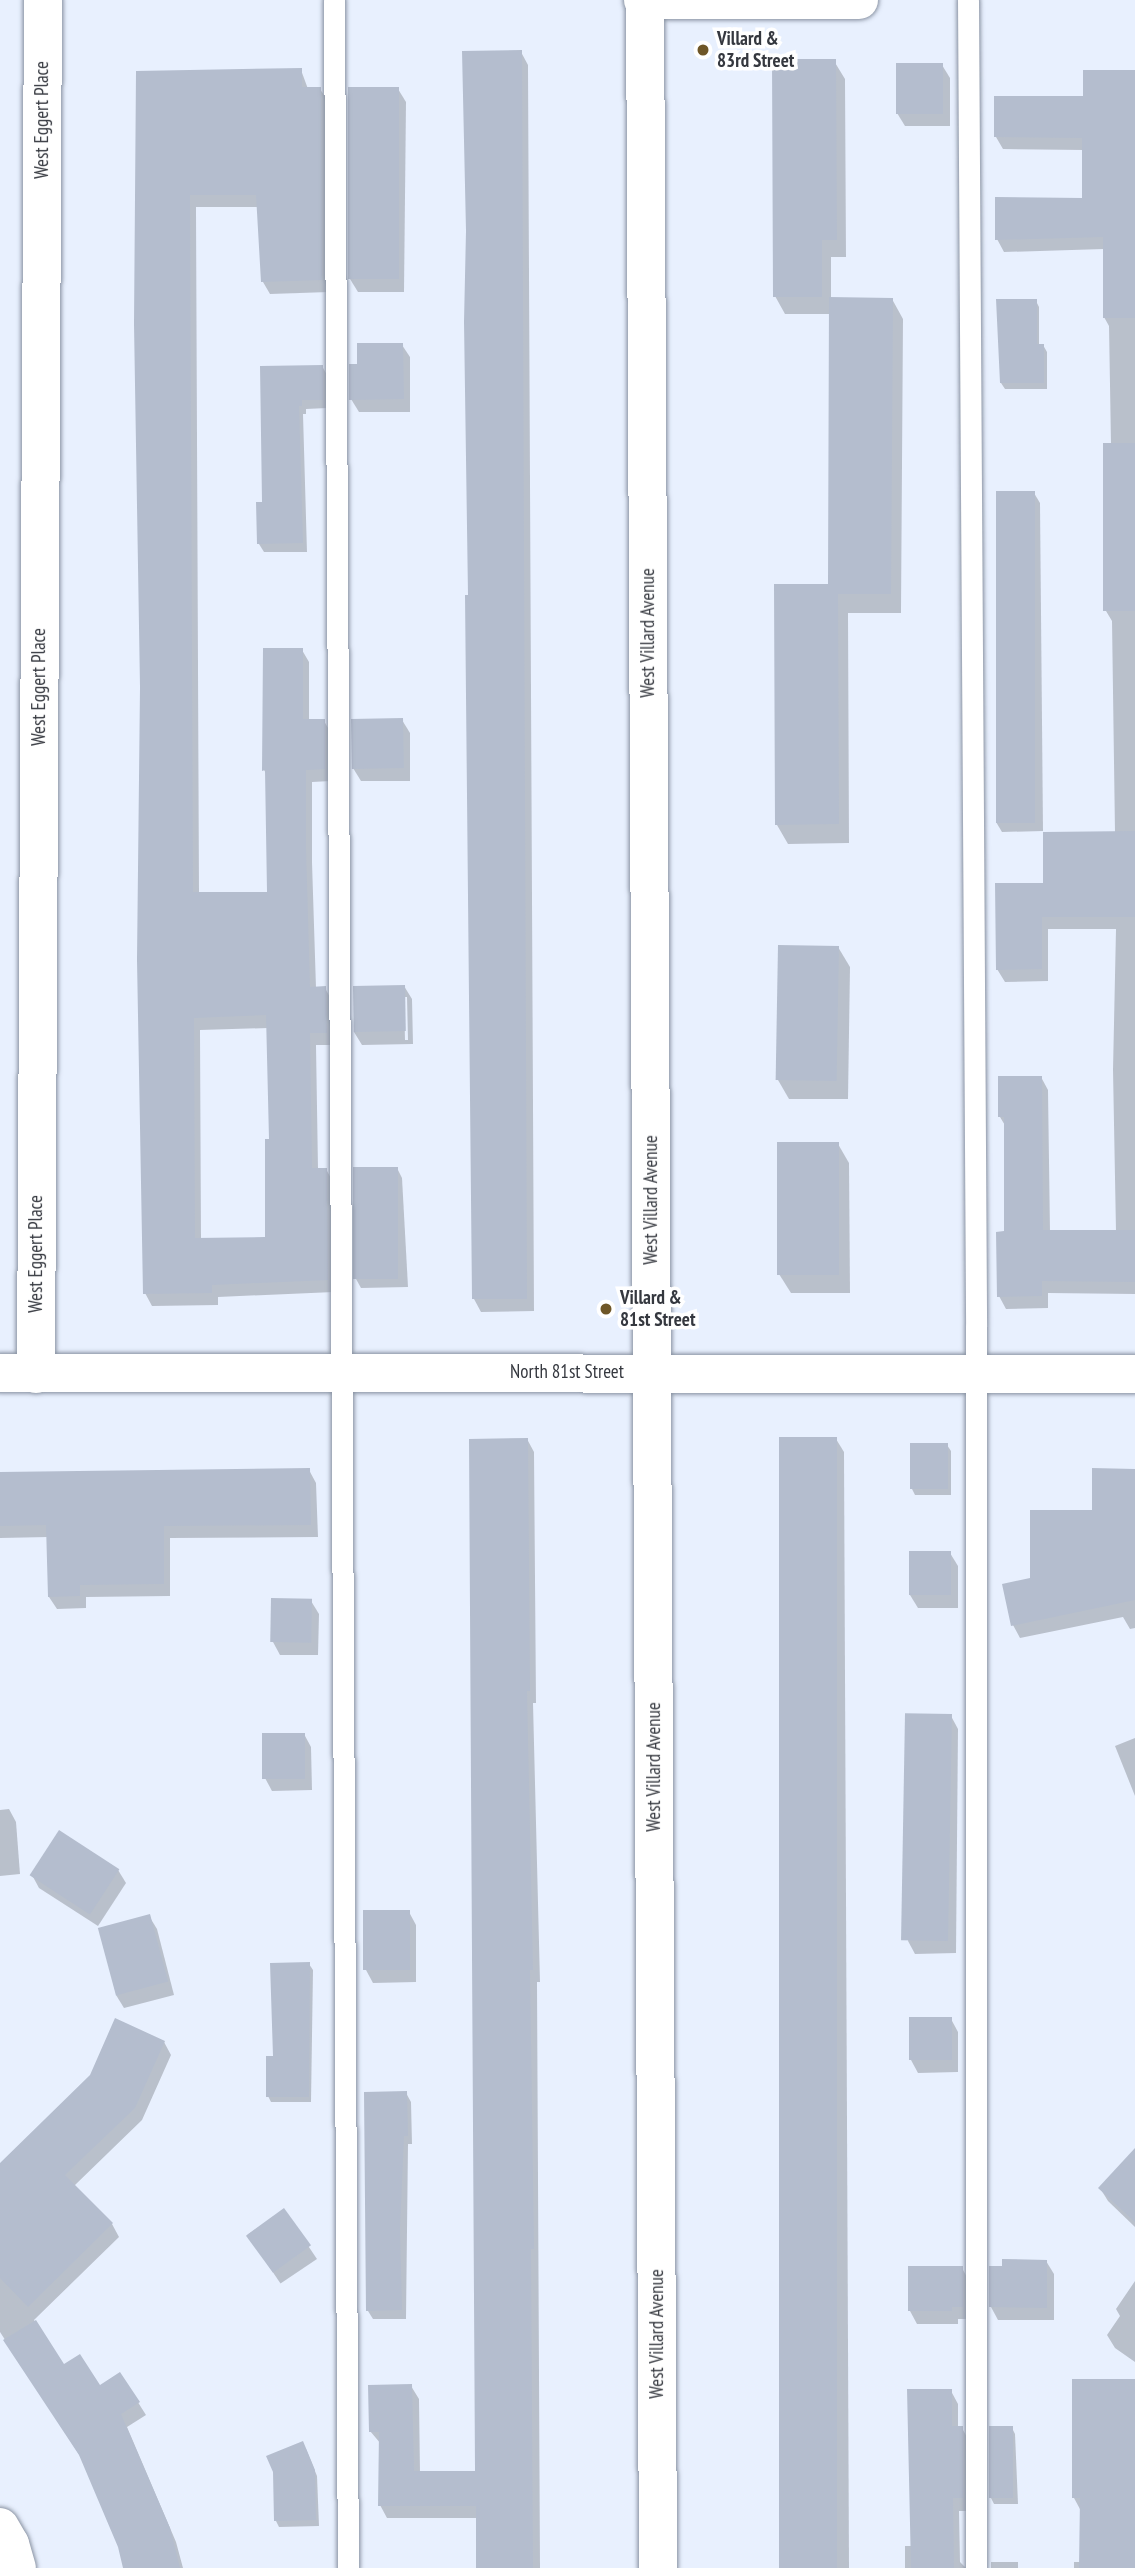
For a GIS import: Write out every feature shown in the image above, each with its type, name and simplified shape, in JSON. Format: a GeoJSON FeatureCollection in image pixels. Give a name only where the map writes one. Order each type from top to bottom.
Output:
{"type":"FeatureCollection","features":[{"type":"Feature","properties":{"kind":"street","name":"West Eggert Place"},"geometry":{"type":"LineString","coordinates":[[18,1373],[43,0]]}},
{"type":"Feature","properties":{"kind":"street"},"geometry":{"type":"LineString","coordinates":[[644,0],[859,0]]}},
{"type":"Feature","properties":{"kind":"street","name":"West Villard Avenue"},"geometry":{"type":"LineString","coordinates":[[644,0],[658,2568]]}},
{"type":"Feature","properties":{"kind":"street","name":"North 81st Street"},"geometry":{"type":"LineString","coordinates":[[18,1373],[1135,1374]]}},
{"type":"Feature","properties":{"kind":"street"},"geometry":{"type":"LineString","coordinates":[[0,2527],[10,2544],[17,2568]]}},
{"type":"Feature","properties":{"kind":"lane"},"geometry":{"type":"LineString","coordinates":[[334,0],[339,1372],[348,2568]]}},
{"type":"Feature","properties":{"kind":"lane"},"geometry":{"type":"LineString","coordinates":[[968,0],[976,1372],[976,2568]]}},
{"type":"Feature","properties":{"kind":"building"},"geometry":{"type":"Polygon","coordinates":[[[522,50],[527,1299],[472,1299],[465,595],[468,595],[464,322],[466,231],[462,51],[522,50]]]}},
{"type":"Feature","properties":{"kind":"building"},"geometry":{"type":"Polygon","coordinates":[[[772,59],[836,59],[837,240],[822,240],[822,297],[773,297],[772,59]]]}},
{"type":"Feature","properties":{"kind":"building"},"geometry":{"type":"Polygon","coordinates":[[[896,63],[943,63],[943,114],[896,114],[896,63]]]}},
{"type":"Feature","properties":{"kind":"building"},"geometry":{"type":"Polygon","coordinates":[[[302,68],[302,87],[321,87],[322,280],[261,282],[256,195],[190,195],[193,892],[267,892],[265,770],[262,771],[263,648],[303,648],[303,719],[325,719],[325,769],[306,770],[306,848],[310,987],[326,986],[327,1033],[310,1033],[312,1168],[327,1168],[328,1280],[212,1285],[212,1293],[143,1294],[137,960],[140,687],[134,324],[136,71],[302,68]],[[266,1015],[194,1018],[195,1238],[265,1237],[265,1139],[269,1139],[266,1015]]]}},
{"type":"Feature","properties":{"kind":"building"},"geometry":{"type":"Polygon","coordinates":[[[1083,70],[1135,70],[1135,318],[1103,318],[1103,237],[995,240],[995,197],[1082,198],[1082,138],[994,137],[994,96],[1083,96],[1083,70]]]}},
{"type":"Feature","properties":{"kind":"building"},"geometry":{"type":"Polygon","coordinates":[[[348,87],[399,87],[399,279],[348,279],[348,87]]]}},
{"type":"Feature","properties":{"kind":"building"},"geometry":{"type":"Polygon","coordinates":[[[829,297],[893,298],[891,594],[838,594],[839,824],[775,825],[774,584],[828,584],[829,297]]]}},
{"type":"Feature","properties":{"kind":"building"},"geometry":{"type":"Polygon","coordinates":[[[996,299],[1037,299],[1037,344],[1044,344],[1044,383],[1000,383],[996,299]]]}},
{"type":"Feature","properties":{"kind":"building"},"geometry":{"type":"Polygon","coordinates":[[[357,343],[403,343],[404,399],[349,400],[349,364],[357,364],[357,343]]]}},
{"type":"Feature","properties":{"kind":"building"},"geometry":{"type":"Polygon","coordinates":[[[323,365],[323,400],[302,400],[302,406],[299,406],[303,543],[257,544],[256,502],[262,502],[260,366],[323,365]]]}},
{"type":"Feature","properties":{"kind":"building"},"geometry":{"type":"Polygon","coordinates":[[[1103,443],[1135,443],[1135,611],[1103,611],[1103,443]]]}},
{"type":"Feature","properties":{"kind":"building"},"geometry":{"type":"Polygon","coordinates":[[[996,491],[1035,491],[1035,823],[996,823],[996,491]]]}},
{"type":"Feature","properties":{"kind":"building"},"geometry":{"type":"Polygon","coordinates":[[[403,718],[404,768],[352,769],[351,719],[403,718]]]}},
{"type":"Feature","properties":{"kind":"building"},"geometry":{"type":"Polygon","coordinates":[[[1135,831],[1135,917],[1042,917],[1042,969],[996,970],[995,883],[1043,883],[1043,832],[1135,831]]]}},
{"type":"Feature","properties":{"kind":"building"},"geometry":{"type":"Polygon","coordinates":[[[778,945],[839,946],[837,1081],[776,1080],[778,945]]]}},
{"type":"Feature","properties":{"kind":"building"},"geometry":{"type":"Polygon","coordinates":[[[405,985],[406,1031],[354,1032],[353,986],[405,985]]]}},
{"type":"Feature","properties":{"kind":"building"},"geometry":{"type":"Polygon","coordinates":[[[998,1076],[1042,1076],[1043,1230],[1135,1230],[1135,1282],[1042,1281],[1042,1296],[997,1297],[996,1232],[1004,1231],[1004,1117],[998,1117],[998,1076]]]}},
{"type":"Feature","properties":{"kind":"building"},"geometry":{"type":"Polygon","coordinates":[[[777,1142],[839,1142],[839,1275],[777,1275],[777,1142]]]}},
{"type":"Feature","properties":{"kind":"building"},"geometry":{"type":"Polygon","coordinates":[[[353,1167],[398,1167],[398,1279],[353,1279],[353,1167]]]}},
{"type":"Feature","properties":{"kind":"building"},"geometry":{"type":"Polygon","coordinates":[[[779,1437],[837,1437],[837,2568],[779,2568],[779,1437]]]}},
{"type":"Feature","properties":{"kind":"building"},"geometry":{"type":"Polygon","coordinates":[[[528,1438],[530,1691],[527,1691],[533,1970],[530,1970],[534,2249],[531,2249],[533,2568],[476,2568],[476,2506],[378,2506],[379,2432],[369,2432],[368,2385],[412,2384],[414,2471],[475,2471],[469,1439],[528,1438]]]}},
{"type":"Feature","properties":{"kind":"building"},"geometry":{"type":"Polygon","coordinates":[[[910,1443],[948,1443],[948,1489],[910,1489],[910,1443]]]}},
{"type":"Feature","properties":{"kind":"building"},"geometry":{"type":"Polygon","coordinates":[[[310,1468],[311,1525],[164,1526],[164,1584],[80,1585],[80,1596],[48,1597],[46,1525],[0,1526],[0,1472],[310,1468]]]}},
{"type":"Feature","properties":{"kind":"building"},"geometry":{"type":"Polygon","coordinates":[[[1092,1468],[1135,1469],[1135,1600],[1011,1626],[1002,1584],[1030,1578],[1030,1510],[1092,1510],[1092,1468]]]}},
{"type":"Feature","properties":{"kind":"building"},"geometry":{"type":"Polygon","coordinates":[[[909,1551],[951,1551],[951,1595],[909,1595],[909,1551]]]}},
{"type":"Feature","properties":{"kind":"building"},"geometry":{"type":"Polygon","coordinates":[[[271,1598],[312,1599],[311,1643],[270,1642],[271,1598]]]}},
{"type":"Feature","properties":{"kind":"building"},"geometry":{"type":"Polygon","coordinates":[[[905,1713],[952,1714],[948,1941],[901,1940],[905,1713]]]}},
{"type":"Feature","properties":{"kind":"building"},"geometry":{"type":"Polygon","coordinates":[[[262,1733],[305,1733],[305,1779],[262,1779],[262,1733]]]}},
{"type":"Feature","properties":{"kind":"building"},"geometry":{"type":"Polygon","coordinates":[[[59,1830],[119,1869],[90,1915],[30,1875],[59,1830]]]}},
{"type":"Feature","properties":{"kind":"building"},"geometry":{"type":"Polygon","coordinates":[[[363,1910],[410,1910],[410,1970],[363,1970],[363,1910]]]}},
{"type":"Feature","properties":{"kind":"building"},"geometry":{"type":"Polygon","coordinates":[[[150,1914],[168,1982],[116,1996],[98,1928],[150,1914]]]}},
{"type":"Feature","properties":{"kind":"building"},"geometry":{"type":"Polygon","coordinates":[[[310,1962],[309,2097],[266,2097],[266,2056],[273,2056],[270,1963],[310,1962]]]}},
{"type":"Feature","properties":{"kind":"building"},"geometry":{"type":"Polygon","coordinates":[[[909,2017],[952,2017],[952,2060],[909,2060],[909,2017]]]}},
{"type":"Feature","properties":{"kind":"building"},"geometry":{"type":"Polygon","coordinates":[[[115,2018],[165,2041],[135,2108],[65,2175],[113,2223],[28,2307],[0,2278],[0,2163],[90,2075],[115,2018]]]}},
{"type":"Feature","properties":{"kind":"building"},"geometry":{"type":"Polygon","coordinates":[[[407,2091],[408,2136],[404,2136],[400,2228],[402,2310],[366,2311],[364,2092],[407,2091]]]}},
{"type":"Feature","properties":{"kind":"building"},"geometry":{"type":"Polygon","coordinates":[[[1135,2148],[1135,2222],[1098,2188],[1135,2148]]]}},
{"type":"Feature","properties":{"kind":"building"},"geometry":{"type":"Polygon","coordinates":[[[284,2208],[311,2245],[273,2273],[246,2236],[284,2208]]]}},
{"type":"Feature","properties":{"kind":"building"},"geometry":{"type":"Polygon","coordinates":[[[1002,2259],[1047,2260],[1047,2308],[989,2307],[989,2266],[1002,2266],[1002,2259]]]}},
{"type":"Feature","properties":{"kind":"building"},"geometry":{"type":"Polygon","coordinates":[[[908,2266],[963,2266],[963,2307],[952,2307],[952,2311],[908,2311],[908,2266]]]}},
{"type":"Feature","properties":{"kind":"building"},"geometry":{"type":"Polygon","coordinates":[[[36,2320],[64,2364],[80,2354],[100,2385],[120,2372],[140,2402],[121,2414],[170,2528],[180,2568],[123,2568],[118,2547],[79,2455],[3,2340],[36,2320]]]}},
{"type":"Feature","properties":{"kind":"building"},"geometry":{"type":"Polygon","coordinates":[[[1072,2379],[1135,2379],[1135,2568],[1079,2568],[1080,2498],[1072,2498],[1072,2379]]]}},
{"type":"Feature","properties":{"kind":"building"},"geometry":{"type":"Polygon","coordinates":[[[907,2389],[952,2389],[952,2426],[963,2426],[963,2498],[953,2498],[954,2568],[911,2568],[907,2389]]]}},
{"type":"Feature","properties":{"kind":"building"},"geometry":{"type":"Polygon","coordinates":[[[989,2426],[1013,2426],[1013,2498],[989,2498],[989,2426]]]}},
{"type":"Feature","properties":{"kind":"building"},"geometry":{"type":"Polygon","coordinates":[[[303,2441],[315,2470],[316,2520],[274,2521],[273,2472],[266,2456],[303,2441]]]}},
{"type":"Feature","properties":{"kind":"place","name":"Villard & 83rd Street"},"geometry":{"type":"Point","coordinates":[703,50]}},
{"type":"Feature","properties":{"kind":"place","name":"Villard & 81st Street"},"geometry":{"type":"Point","coordinates":[606,1309]}}]}
